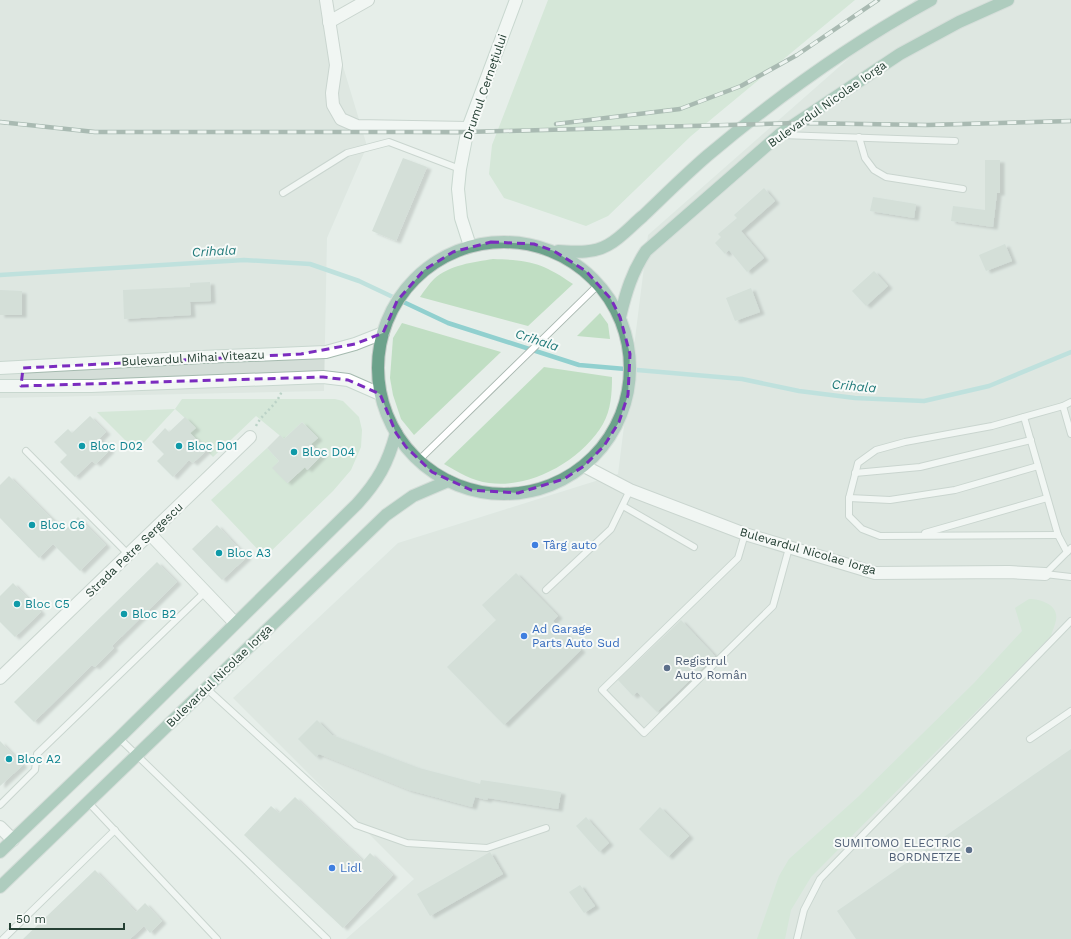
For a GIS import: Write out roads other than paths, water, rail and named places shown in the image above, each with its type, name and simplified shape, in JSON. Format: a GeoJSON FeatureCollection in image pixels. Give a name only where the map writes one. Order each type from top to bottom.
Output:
{"type":"FeatureCollection","features":[{"type":"Feature","properties":{"kind":"main road"},"geometry":{"type":"LineString","coordinates":[[554,251],[593,251],[608,245],[626,231],[707,156],[747,124],[839,55],[892,21],[931,0]]}},
{"type":"Feature","properties":{"kind":"main road","name":"Bulevardul Nicolae Iorga"},"geometry":{"type":"LineString","coordinates":[[620,317],[628,285],[636,265],[646,251],[780,134],[900,54],[960,22],[1008,0]]}},
{"type":"Feature","properties":{"kind":"main road"},"geometry":{"type":"LineString","coordinates":[[512,241],[534,244],[554,251],[586,271],[599,284],[611,299],[627,335],[631,374],[628,395],[619,422],[604,446],[584,466],[564,479],[542,488],[518,493],[494,494],[471,490],[448,481],[418,460],[396,433],[386,414],[380,394],[378,367],[384,328],[397,301],[412,282],[438,260],[470,246],[491,242],[512,241]]}},
{"type":"Feature","properties":{"kind":"main road"},"geometry":{"type":"LineString","coordinates":[[0,852],[366,494],[377,480],[384,467],[396,433]]}},
{"type":"Feature","properties":{"kind":"main road","name":"Bulevardul Nicolae Iorga"},"geometry":{"type":"LineString","coordinates":[[0,887],[386,515],[413,496],[448,481]]}},
{"type":"Feature","properties":{"kind":"street"},"geometry":{"type":"LineString","coordinates":[[326,0],[336,65],[332,92],[333,105],[341,119],[357,126],[468,128]]}},
{"type":"Feature","properties":{"kind":"street"},"geometry":{"type":"LineString","coordinates":[[329,22],[368,0]]}},
{"type":"Feature","properties":{"kind":"street","name":"Drumul Cernețiului"},"geometry":{"type":"LineString","coordinates":[[470,246],[461,218],[458,189],[460,169],[468,128],[516,0]]}},
{"type":"Feature","properties":{"kind":"street","name":"Bulevardul Mihai Viteazu"},"geometry":{"type":"LineString","coordinates":[[0,368],[326,352],[355,344],[384,328]]}},
{"type":"Feature","properties":{"kind":"street"},"geometry":{"type":"LineString","coordinates":[[21,386],[23,368]]}},
{"type":"Feature","properties":{"kind":"street","name":"Bulevardul Mihai Viteazu"},"geometry":{"type":"LineString","coordinates":[[0,386],[91,386],[323,377],[348,380],[380,394]]}},
{"type":"Feature","properties":{"kind":"street","name":"Strada Petre Sergescu"},"geometry":{"type":"LineString","coordinates":[[0,678],[250,437]]}},
{"type":"Feature","properties":{"kind":"street","name":"Bulevardul Nicolae Iorga"},"geometry":{"type":"LineString","coordinates":[[584,466],[630,490],[745,534],[875,573],[1009,572],[1044,574]]}},
{"type":"Feature","properties":{"kind":"street"},"geometry":{"type":"LineString","coordinates":[[150,534],[235,623]]}},
{"type":"Feature","properties":{"kind":"street"},"geometry":{"type":"LineString","coordinates":[[0,827],[13,840]]}},
{"type":"Feature","properties":{"kind":"lane"},"geometry":{"type":"LineString","coordinates":[[780,134],[954,141]]}},
{"type":"Feature","properties":{"kind":"lane"},"geometry":{"type":"LineString","coordinates":[[859,137],[864,158],[874,170],[886,177],[963,189]]}},
{"type":"Feature","properties":{"kind":"lane"},"geometry":{"type":"LineString","coordinates":[[283,193],[347,153],[389,142],[460,169]]}},
{"type":"Feature","properties":{"kind":"lane"},"geometry":{"type":"LineString","coordinates":[[418,460],[599,284]]}},
{"type":"Feature","properties":{"kind":"lane"},"geometry":{"type":"LineString","coordinates":[[1058,535],[880,536],[862,529],[849,516],[849,498],[858,462],[876,450],[905,442],[992,426],[1063,406],[1071,402]]}},
{"type":"Feature","properties":{"kind":"lane"},"geometry":{"type":"LineString","coordinates":[[1063,406],[1071,434]]}},
{"type":"Feature","properties":{"kind":"lane"},"geometry":{"type":"LineString","coordinates":[[1024,417],[1058,535],[1069,550],[1044,574]]}},
{"type":"Feature","properties":{"kind":"lane"},"geometry":{"type":"LineString","coordinates":[[855,473],[920,467],[1031,440]]}},
{"type":"Feature","properties":{"kind":"lane"},"geometry":{"type":"LineString","coordinates":[[26,451],[129,555]]}},
{"type":"Feature","properties":{"kind":"lane"},"geometry":{"type":"LineString","coordinates":[[849,498],[890,500],[955,490],[1038,466]]}},
{"type":"Feature","properties":{"kind":"lane"},"geometry":{"type":"LineString","coordinates":[[546,590],[611,529],[630,490]]}},
{"type":"Feature","properties":{"kind":"lane"},"geometry":{"type":"LineString","coordinates":[[918,535],[1047,498]]}},
{"type":"Feature","properties":{"kind":"lane"},"geometry":{"type":"LineString","coordinates":[[623,506],[694,547]]}},
{"type":"Feature","properties":{"kind":"lane"},"geometry":{"type":"LineString","coordinates":[[745,534],[738,558],[602,690],[644,733],[773,606],[789,548]]}},
{"type":"Feature","properties":{"kind":"lane"},"geometry":{"type":"LineString","coordinates":[[1044,574],[1071,577]]}},
{"type":"Feature","properties":{"kind":"lane"},"geometry":{"type":"LineString","coordinates":[[0,805],[35,770],[37,754],[205,592]]}},
{"type":"Feature","properties":{"kind":"lane"},"geometry":{"type":"LineString","coordinates":[[797,939],[804,910],[820,880],[1071,621]]}},
{"type":"Feature","properties":{"kind":"lane"},"geometry":{"type":"LineString","coordinates":[[206,688],[356,825],[407,843],[487,848],[546,828]]}},
{"type":"Feature","properties":{"kind":"lane"},"geometry":{"type":"LineString","coordinates":[[1030,738],[1071,711]]}},
{"type":"Feature","properties":{"kind":"lane"},"geometry":{"type":"LineString","coordinates":[[118,738],[326,939]]}},
{"type":"Feature","properties":{"kind":"lane"},"geometry":{"type":"LineString","coordinates":[[88,802],[216,939]]}},
{"type":"Feature","properties":{"kind":"lane"},"geometry":{"type":"LineString","coordinates":[[3,939],[115,830]]}},
{"type":"Feature","properties":{"kind":"waterway","name":"Crihala"},"geometry":{"type":"LineString","coordinates":[[0,275],[244,260],[310,264],[359,281],[448,323],[579,365],[742,379],[799,391],[855,398],[924,401],[989,386],[1071,352]]}},
{"type":"Feature","properties":{"kind":"railway"},"geometry":{"type":"LineString","coordinates":[[556,124],[680,109],[741,86],[797,55],[878,0]]}},
{"type":"Feature","properties":{"kind":"railway"},"geometry":{"type":"LineString","coordinates":[[0,122],[95,132],[467,132],[797,123],[927,125],[1071,121]]}},
{"type":"Feature","properties":{"kind":"place","name":"Bloc D02"},"geometry":{"type":"Point","coordinates":[82,446]}},
{"type":"Feature","properties":{"kind":"place","name":"Bloc D01"},"geometry":{"type":"Point","coordinates":[179,446]}},
{"type":"Feature","properties":{"kind":"place","name":"Bloc D04"},"geometry":{"type":"Point","coordinates":[294,452]}},
{"type":"Feature","properties":{"kind":"place","name":"Bloc C6"},"geometry":{"type":"Point","coordinates":[32,525]}},
{"type":"Feature","properties":{"kind":"place","name":"Târg auto"},"geometry":{"type":"Point","coordinates":[535,545]}},
{"type":"Feature","properties":{"kind":"place","name":"Bloc A3"},"geometry":{"type":"Point","coordinates":[219,553]}},
{"type":"Feature","properties":{"kind":"place","name":"Bloc C5"},"geometry":{"type":"Point","coordinates":[17,604]}},
{"type":"Feature","properties":{"kind":"place","name":"Bloc B2"},"geometry":{"type":"Point","coordinates":[124,614]}},
{"type":"Feature","properties":{"kind":"place","name":"Ad Garage Parts Auto Sud"},"geometry":{"type":"Point","coordinates":[524,636]}},
{"type":"Feature","properties":{"kind":"place","name":"Registrul Auto Român"},"geometry":{"type":"Point","coordinates":[667,668]}},
{"type":"Feature","properties":{"kind":"place","name":"Bloc A2"},"geometry":{"type":"Point","coordinates":[9,759]}},
{"type":"Feature","properties":{"kind":"place","name":"SUMITOMO ELECTRIC BORDNETZE"},"geometry":{"type":"Point","coordinates":[969,850]}},
{"type":"Feature","properties":{"kind":"place","name":"Lidl"},"geometry":{"type":"Point","coordinates":[332,868]}}]}
